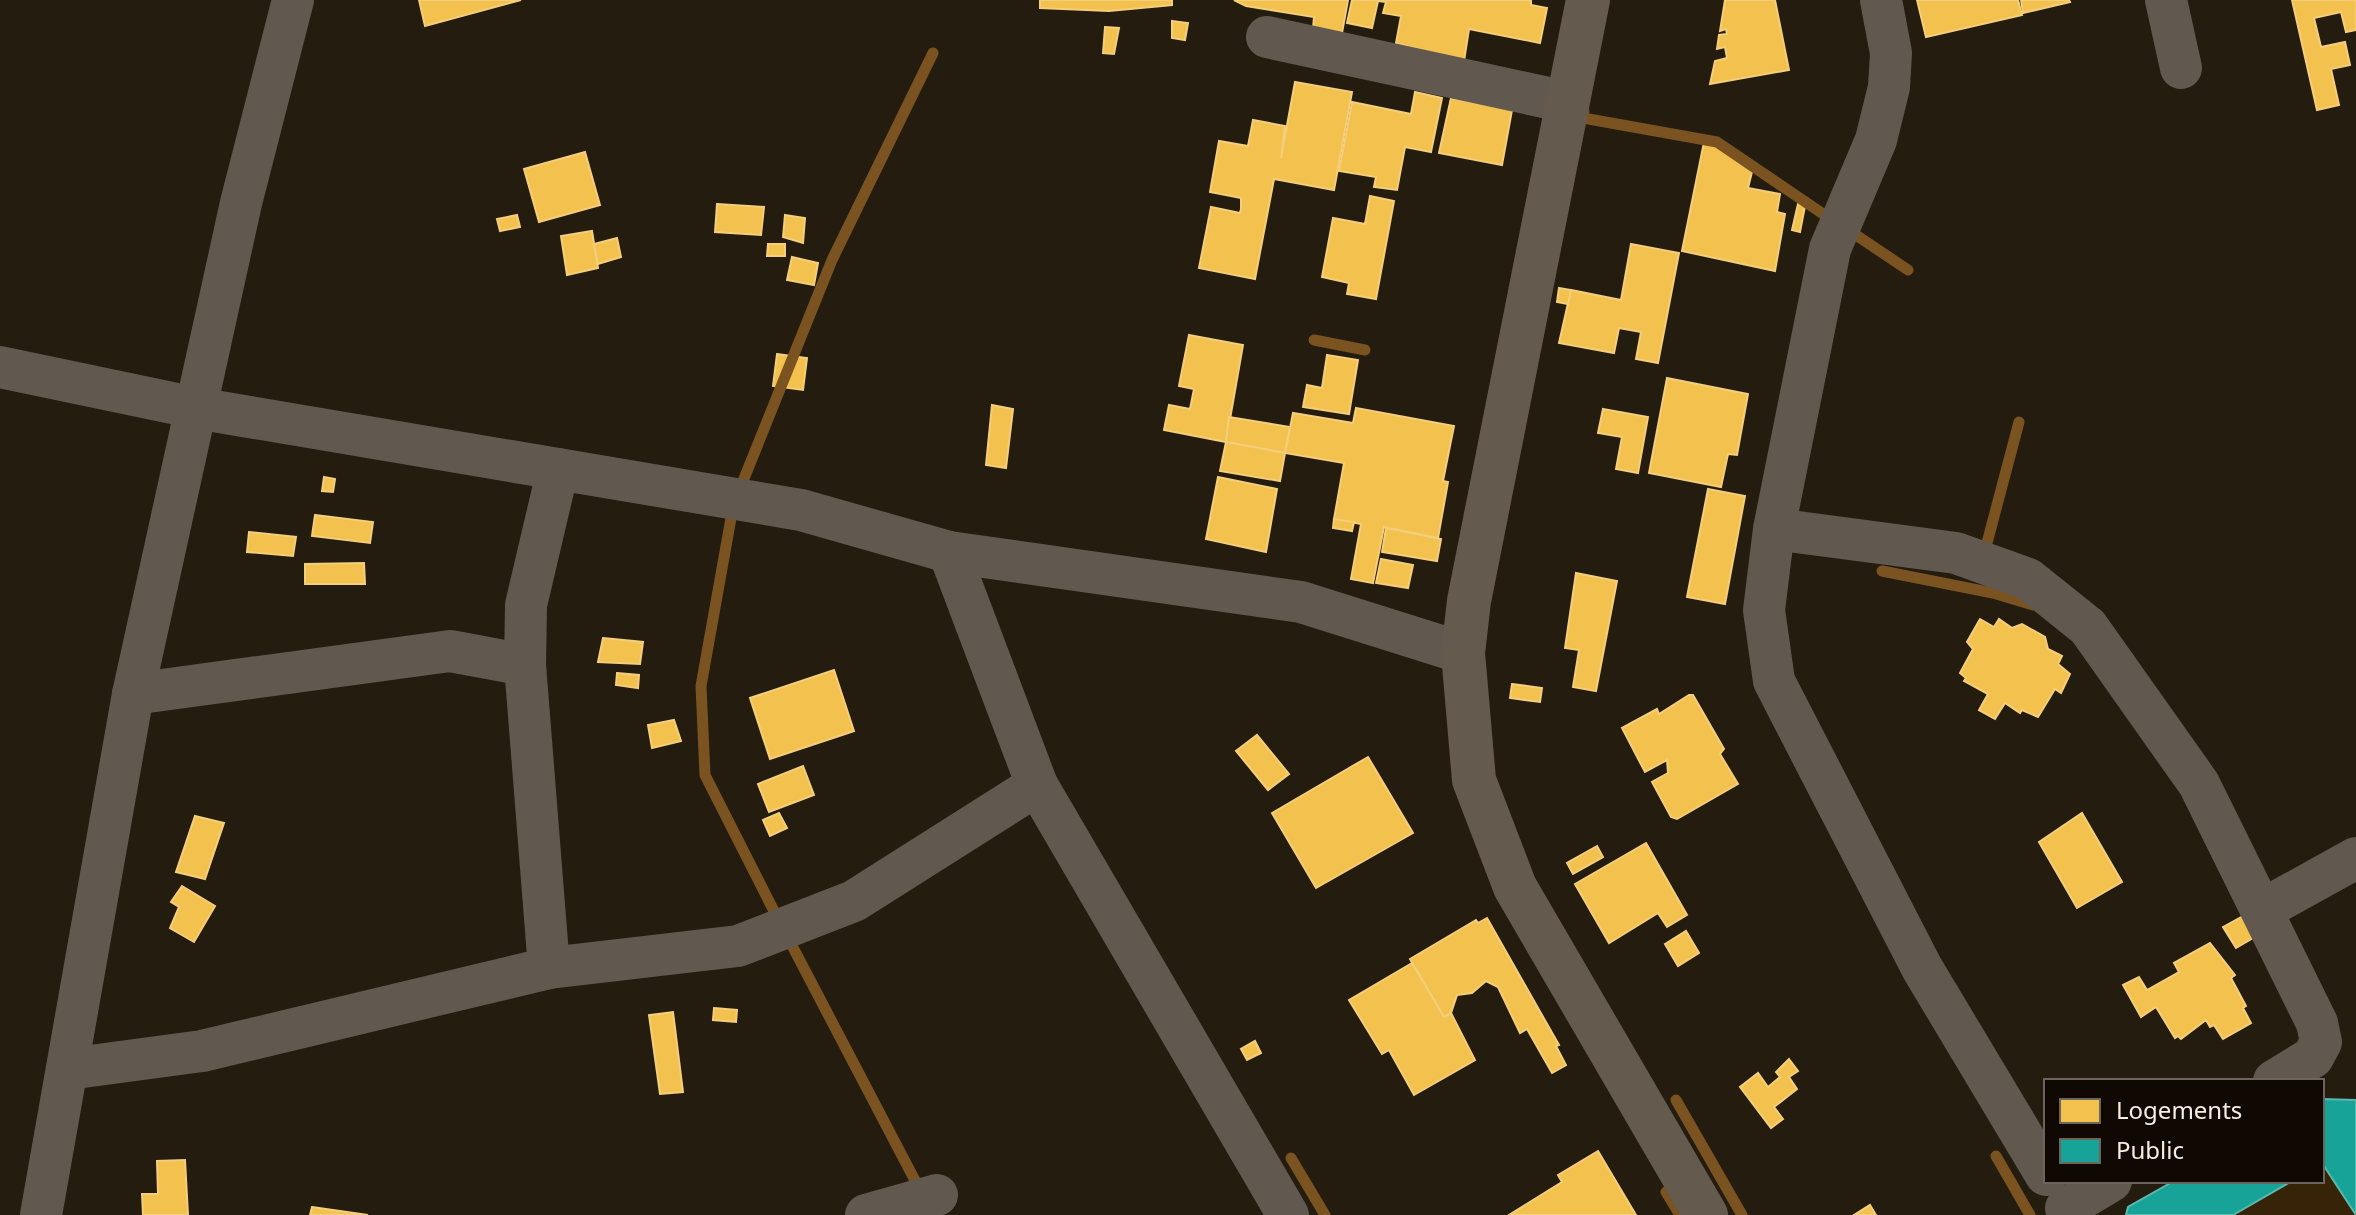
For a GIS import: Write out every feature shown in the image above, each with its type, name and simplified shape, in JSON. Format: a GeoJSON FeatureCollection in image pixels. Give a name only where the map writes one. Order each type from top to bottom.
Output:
{"type":"FeatureCollection","features":[{"type":"Feature","properties":{"kind":"main road"},"geometry":{"type":"LineString","coordinates":[[1588,0],[1469,601],[1463,653],[1474,780],[1515,887],[1706,1215]]}},
{"type":"Feature","properties":{"kind":"street"},"geometry":{"type":"LineString","coordinates":[[41,1215],[133,694],[241,203],[293,0]]}},
{"type":"Feature","properties":{"kind":"street"},"geometry":{"type":"LineString","coordinates":[[1881,0],[1891,53],[1889,87],[1876,140],[1830,249],[1774,529],[1764,610],[1774,681],[1922,968],[2044,1172]]}},
{"type":"Feature","properties":{"kind":"street"},"geometry":{"type":"LineString","coordinates":[[2166,0],[2181,68]]}},
{"type":"Feature","properties":{"kind":"street"},"geometry":{"type":"LineString","coordinates":[[1267,37],[1567,102]]}},
{"type":"Feature","properties":{"kind":"street"},"geometry":{"type":"LineString","coordinates":[[0,367],[196,408],[801,510],[949,552],[1301,602],[1463,653]]}},
{"type":"Feature","properties":{"kind":"street"},"geometry":{"type":"LineString","coordinates":[[549,968],[525,665],[526,605],[558,469]]}},
{"type":"Feature","properties":{"kind":"street"},"geometry":{"type":"LineString","coordinates":[[1774,529],[1956,553],[2028,579],[2088,627],[2199,784],[2317,1023],[2321,1042],[2313,1057],[2277,1079]]}},
{"type":"Feature","properties":{"kind":"street"},"geometry":{"type":"LineString","coordinates":[[949,552],[1037,785],[1288,1215]]}},
{"type":"Feature","properties":{"kind":"street"},"geometry":{"type":"LineString","coordinates":[[133,694],[450,651],[525,665]]}},
{"type":"Feature","properties":{"kind":"street"},"geometry":{"type":"LineString","coordinates":[[68,1069],[202,1051],[549,968],[738,946],[854,901],[1037,785]]}},
{"type":"Feature","properties":{"kind":"street"},"geometry":{"type":"LineString","coordinates":[[2262,910],[2356,858]]}},
{"type":"Feature","properties":{"kind":"street"},"geometry":{"type":"LineString","coordinates":[[2058,1195],[2103,1183]]}},
{"type":"Feature","properties":{"kind":"street"},"geometry":{"type":"LineString","coordinates":[[866,1215],[937,1195]]}},
{"type":"Feature","properties":{"kind":"shaded area"},"geometry":{"type":"Polygon","coordinates":[[[2324,1099],[2356,1100],[2356,1215],[2126,1215],[2128,1207],[2170,1183],[2324,1183],[2324,1099]]]}},
{"type":"Feature","properties":{"kind":"building: Logements"},"geometry":{"type":"Polygon","coordinates":[[[419,0],[521,0],[425,26],[419,0]]]}},
{"type":"Feature","properties":{"kind":"building: Logements"},"geometry":{"type":"Polygon","coordinates":[[[1040,0],[1172,0],[1172,5],[1109,11],[1040,8],[1040,0]]]}},
{"type":"Feature","properties":{"kind":"building: Logements"},"geometry":{"type":"Polygon","coordinates":[[[1234,0],[1348,0],[1342,33],[1313,28],[1314,17],[1246,6],[1234,0]]]}},
{"type":"Feature","properties":{"kind":"building: Logements"},"geometry":{"type":"Polygon","coordinates":[[[1352,0],[1531,0],[1531,5],[1547,8],[1540,43],[1469,29],[1464,61],[1396,43],[1401,16],[1383,13],[1386,2],[1378,1],[1372,28],[1347,23],[1352,0]]]}},
{"type":"Feature","properties":{"kind":"building: Logements"},"geometry":{"type":"Polygon","coordinates":[[[1725,0],[1775,0],[1789,70],[1710,84],[1715,61],[1727,58],[1725,47],[1717,49],[1719,35],[1727,34],[1726,29],[1720,31],[1725,0]]]}},
{"type":"Feature","properties":{"kind":"building: Logements"},"geometry":{"type":"Polygon","coordinates":[[[1917,0],[2018,0],[2022,15],[1926,37],[1917,0]]]}},
{"type":"Feature","properties":{"kind":"building: Logements"},"geometry":{"type":"Polygon","coordinates":[[[2021,0],[2069,0],[2070,2],[2023,13],[2021,0]]]}},
{"type":"Feature","properties":{"kind":"building: Logements"},"geometry":{"type":"Polygon","coordinates":[[[2292,0],[2356,0],[2356,30],[2346,32],[2341,12],[2314,18],[2321,47],[2345,42],[2350,65],[2331,69],[2339,105],[2317,110],[2292,0]]]}},
{"type":"Feature","properties":{"kind":"building: Logements"},"geometry":{"type":"Polygon","coordinates":[[[1172,21],[1188,23],[1185,40],[1172,38],[1172,21]]]}},
{"type":"Feature","properties":{"kind":"building: Logements"},"geometry":{"type":"Polygon","coordinates":[[[1105,27],[1119,28],[1114,54],[1103,53],[1105,27]]]}},
{"type":"Feature","properties":{"kind":"building: Logements"},"geometry":{"type":"Polygon","coordinates":[[[1295,82],[1352,92],[1334,190],[1274,179],[1255,279],[1199,268],[1211,207],[1240,213],[1241,209],[1241,198],[1210,192],[1219,141],[1248,146],[1253,120],[1285,126],[1281,158],[1295,82]]]}},
{"type":"Feature","properties":{"kind":"building: Logements"},"geometry":{"type":"Polygon","coordinates":[[[1415,92],[1442,98],[1431,152],[1405,147],[1397,190],[1374,187],[1376,177],[1339,171],[1352,102],[1411,114],[1415,92]]]}},
{"type":"Feature","properties":{"kind":"building: Logements"},"geometry":{"type":"Polygon","coordinates":[[[1451,98],[1512,110],[1502,165],[1439,153],[1451,98]]]}},
{"type":"Feature","properties":{"kind":"building: Logements"},"geometry":{"type":"Polygon","coordinates":[[[1704,142],[1719,144],[1753,168],[1748,188],[1780,194],[1777,212],[1785,214],[1775,271],[1682,251],[1704,142]]]}},
{"type":"Feature","properties":{"kind":"building: Logements"},"geometry":{"type":"Polygon","coordinates":[[[585,152],[600,205],[539,222],[524,169],[585,152]]]}},
{"type":"Feature","properties":{"kind":"building: Logements"},"geometry":{"type":"Polygon","coordinates":[[[1370,196],[1394,201],[1376,299],[1347,294],[1349,283],[1322,277],[1333,218],[1365,224],[1370,196]]]}},
{"type":"Feature","properties":{"kind":"building: Logements"},"geometry":{"type":"Polygon","coordinates":[[[717,204],[764,207],[761,235],[715,232],[717,204]]]}},
{"type":"Feature","properties":{"kind":"building: Logements"},"geometry":{"type":"Polygon","coordinates":[[[1798,204],[1805,206],[1800,232],[1792,230],[1798,204]]]}},
{"type":"Feature","properties":{"kind":"building: Logements"},"geometry":{"type":"Polygon","coordinates":[[[517,215],[520,227],[500,231],[497,219],[517,215]]]}},
{"type":"Feature","properties":{"kind":"building: Logements"},"geometry":{"type":"Polygon","coordinates":[[[785,215],[805,218],[803,243],[783,237],[785,215]]]}},
{"type":"Feature","properties":{"kind":"building: Logements"},"geometry":{"type":"Polygon","coordinates":[[[592,231],[598,268],[567,275],[561,236],[592,231]]]}},
{"type":"Feature","properties":{"kind":"building: Logements"},"geometry":{"type":"Polygon","coordinates":[[[617,238],[621,257],[598,264],[594,244],[617,238]]]}},
{"type":"Feature","properties":{"kind":"building: Logements"},"geometry":{"type":"Polygon","coordinates":[[[768,244],[785,244],[785,256],[767,256],[768,244]]]}},
{"type":"Feature","properties":{"kind":"building: Logements"},"geometry":{"type":"Polygon","coordinates":[[[1631,244],[1679,253],[1658,363],[1636,359],[1641,332],[1619,328],[1614,353],[1559,343],[1571,290],[1621,300],[1631,244]]]}},
{"type":"Feature","properties":{"kind":"building: Logements"},"geometry":{"type":"Polygon","coordinates":[[[792,257],[818,263],[814,285],[787,280],[792,257]]]}},
{"type":"Feature","properties":{"kind":"building: Logements"},"geometry":{"type":"Polygon","coordinates":[[[1559,288],[1571,290],[1568,304],[1557,302],[1559,288]]]}},
{"type":"Feature","properties":{"kind":"building: Logements"},"geometry":{"type":"Polygon","coordinates":[[[1189,335],[1243,345],[1226,442],[1164,430],[1169,405],[1190,409],[1194,389],[1179,386],[1189,335]]]}},
{"type":"Feature","properties":{"kind":"building: Logements"},"geometry":{"type":"Polygon","coordinates":[[[777,354],[807,358],[803,390],[773,386],[777,354]]]}},
{"type":"Feature","properties":{"kind":"building: Logements"},"geometry":{"type":"Polygon","coordinates":[[[1327,355],[1358,360],[1349,414],[1303,407],[1307,385],[1322,388],[1327,355]]]}},
{"type":"Feature","properties":{"kind":"building: Logements"},"geometry":{"type":"Polygon","coordinates":[[[1667,378],[1748,394],[1737,455],[1728,454],[1721,487],[1649,473],[1667,378]]]}},
{"type":"Feature","properties":{"kind":"building: Logements"},"geometry":{"type":"Polygon","coordinates":[[[992,405],[1013,409],[1006,468],[986,465],[992,405]]]}},
{"type":"Feature","properties":{"kind":"building: Logements"},"geometry":{"type":"Polygon","coordinates":[[[1356,408],[1454,426],[1443,481],[1448,482],[1438,538],[1384,527],[1373,583],[1351,579],[1361,524],[1334,519],[1344,463],[1285,453],[1293,413],[1353,423],[1356,408]]]}},
{"type":"Feature","properties":{"kind":"building: Logements"},"geometry":{"type":"Polygon","coordinates":[[[1603,409],[1648,417],[1638,473],[1616,469],[1622,437],[1598,433],[1603,409]]]}},
{"type":"Feature","properties":{"kind":"building: Logements"},"geometry":{"type":"Polygon","coordinates":[[[1229,417],[1290,427],[1285,453],[1226,442],[1229,417]]]}},
{"type":"Feature","properties":{"kind":"building: Logements"},"geometry":{"type":"Polygon","coordinates":[[[1226,442],[1285,453],[1280,481],[1220,471],[1226,442]]]}},
{"type":"Feature","properties":{"kind":"building: Logements"},"geometry":{"type":"Polygon","coordinates":[[[324,477],[335,479],[333,492],[322,491],[324,477]]]}},
{"type":"Feature","properties":{"kind":"building: Logements"},"geometry":{"type":"Polygon","coordinates":[[[1218,477],[1277,489],[1266,552],[1206,539],[1218,477]]]}},
{"type":"Feature","properties":{"kind":"building: Logements"},"geometry":{"type":"Polygon","coordinates":[[[1708,489],[1745,496],[1725,604],[1687,597],[1708,489]]]}},
{"type":"Feature","properties":{"kind":"building: Logements"},"geometry":{"type":"Polygon","coordinates":[[[315,515],[373,522],[370,543],[312,536],[315,515]]]}},
{"type":"Feature","properties":{"kind":"building: Logements"},"geometry":{"type":"Polygon","coordinates":[[[1334,519],[1354,522],[1352,531],[1333,528],[1334,519]]]}},
{"type":"Feature","properties":{"kind":"building: Logements"},"geometry":{"type":"Polygon","coordinates":[[[1386,528],[1441,539],[1437,561],[1382,552],[1386,528]]]}},
{"type":"Feature","properties":{"kind":"building: Logements"},"geometry":{"type":"Polygon","coordinates":[[[249,532],[296,537],[293,556],[247,552],[249,532]]]}},
{"type":"Feature","properties":{"kind":"building: Logements"},"geometry":{"type":"Polygon","coordinates":[[[1381,559],[1413,565],[1408,588],[1376,583],[1381,559]]]}},
{"type":"Feature","properties":{"kind":"building: Logements"},"geometry":{"type":"Polygon","coordinates":[[[364,563],[365,584],[305,584],[305,564],[364,563]]]}},
{"type":"Feature","properties":{"kind":"building: Logements"},"geometry":{"type":"Polygon","coordinates":[[[1576,573],[1617,581],[1596,691],[1573,687],[1579,650],[1565,648],[1576,573]]]}},
{"type":"Feature","properties":{"kind":"building: Logements"},"geometry":{"type":"Polygon","coordinates":[[[1980,619],[1994,627],[1999,619],[2012,628],[2022,624],[2045,637],[2048,649],[2062,656],[2058,664],[2070,674],[2061,693],[2055,689],[2038,717],[2022,710],[2020,713],[2005,703],[1995,719],[1979,710],[1988,694],[1964,681],[1966,678],[1960,673],[1973,649],[1967,642],[1980,619]]]}},
{"type":"Feature","properties":{"kind":"building: Logements"},"geometry":{"type":"Polygon","coordinates":[[[603,638],[643,642],[640,664],[598,662],[603,638]]]}},
{"type":"Feature","properties":{"kind":"building: Logements"},"geometry":{"type":"Polygon","coordinates":[[[834,670],[854,731],[770,759],[750,698],[834,670]]]}},
{"type":"Feature","properties":{"kind":"building: Logements"},"geometry":{"type":"Polygon","coordinates":[[[617,673],[639,675],[638,688],[616,685],[617,673]]]}},
{"type":"Feature","properties":{"kind":"building: Logements"},"geometry":{"type":"Polygon","coordinates":[[[1512,684],[1542,688],[1540,702],[1510,698],[1512,684]]]}},
{"type":"Feature","properties":{"kind":"building: Logements"},"geometry":{"type":"Polygon","coordinates":[[[1693,695],[1724,749],[1720,754],[1738,784],[1677,819],[1671,817],[1652,782],[1668,773],[1667,760],[1645,772],[1622,728],[1657,709],[1659,714],[1693,695]]]}},
{"type":"Feature","properties":{"kind":"building: Logements"},"geometry":{"type":"Polygon","coordinates":[[[674,720],[681,741],[652,748],[648,725],[674,720]]]}},
{"type":"Feature","properties":{"kind":"building: Logements"},"geometry":{"type":"Polygon","coordinates":[[[1257,735],[1289,774],[1268,790],[1236,751],[1257,735]]]}},
{"type":"Feature","properties":{"kind":"building: Logements"},"geometry":{"type":"Polygon","coordinates":[[[1368,757],[1413,833],[1316,888],[1272,813],[1368,757]]]}},
{"type":"Feature","properties":{"kind":"building: Logements"},"geometry":{"type":"Polygon","coordinates":[[[803,766],[814,795],[769,812],[758,784],[803,766]]]}},
{"type":"Feature","properties":{"kind":"building: Logements"},"geometry":{"type":"Polygon","coordinates":[[[779,813],[787,828],[770,836],[763,820],[779,813]]]}},
{"type":"Feature","properties":{"kind":"building: Logements"},"geometry":{"type":"Polygon","coordinates":[[[2082,813],[2122,882],[2077,908],[2039,842],[2082,813]]]}},
{"type":"Feature","properties":{"kind":"building: Logements"},"geometry":{"type":"Polygon","coordinates":[[[195,816],[224,823],[205,879],[176,872],[195,816]]]}},
{"type":"Feature","properties":{"kind":"building: Logements"},"geometry":{"type":"Polygon","coordinates":[[[1646,843],[1687,915],[1667,927],[1658,913],[1609,943],[1575,884],[1646,843]]]}},
{"type":"Feature","properties":{"kind":"building: Logements"},"geometry":{"type":"Polygon","coordinates":[[[1597,846],[1603,857],[1573,874],[1567,863],[1597,846]]]}},
{"type":"Feature","properties":{"kind":"building: Logements"},"geometry":{"type":"Polygon","coordinates":[[[182,886],[215,906],[194,942],[170,928],[179,907],[171,902],[182,886]]]}},
{"type":"Feature","properties":{"kind":"building: Logements"},"geometry":{"type":"Polygon","coordinates":[[[2243,916],[2255,937],[2236,948],[2223,927],[2243,916]]]}},
{"type":"Feature","properties":{"kind":"building: Logements"},"geometry":{"type":"Polygon","coordinates":[[[1487,918],[1559,1045],[1556,1046],[1566,1065],[1552,1073],[1527,1029],[1520,1033],[1498,987],[1486,981],[1472,993],[1457,995],[1451,1013],[1444,1017],[1410,959],[1476,920],[1478,923],[1487,918]]]}},
{"type":"Feature","properties":{"kind":"building: Logements"},"geometry":{"type":"Polygon","coordinates":[[[1686,931],[1699,953],[1678,966],[1665,944],[1686,931]]]}},
{"type":"Feature","properties":{"kind":"building: Logements"},"geometry":{"type":"Polygon","coordinates":[[[2210,943],[2235,975],[2231,978],[2251,1023],[2223,1039],[2214,1025],[2210,1027],[2206,1020],[2181,1039],[2178,1036],[2175,1038],[2156,1007],[2141,1017],[2123,985],[2139,977],[2147,990],[2179,972],[2174,963],[2210,943]]]}},
{"type":"Feature","properties":{"kind":"building: Logements"},"geometry":{"type":"Polygon","coordinates":[[[1412,963],[1444,1017],[1451,1013],[1475,1060],[1414,1095],[1389,1050],[1382,1054],[1349,1000],[1412,963]]]}},
{"type":"Feature","properties":{"kind":"building: Logements"},"geometry":{"type":"Polygon","coordinates":[[[714,1008],[737,1010],[736,1022],[713,1020],[714,1008]]]}},
{"type":"Feature","properties":{"kind":"building: Logements"},"geometry":{"type":"Polygon","coordinates":[[[673,1012],[683,1092],[660,1094],[649,1015],[673,1012]]]}},
{"type":"Feature","properties":{"kind":"building: Logements"},"geometry":{"type":"Polygon","coordinates":[[[1255,1041],[1261,1053],[1247,1060],[1241,1049],[1255,1041]]]}},
{"type":"Feature","properties":{"kind":"building: Logements"},"geometry":{"type":"Polygon","coordinates":[[[1789,1059],[1798,1071],[1789,1077],[1797,1089],[1774,1107],[1783,1119],[1771,1128],[1740,1087],[1758,1073],[1768,1087],[1780,1077],[1776,1072],[1789,1059]]]}},
{"type":"Feature","properties":{"kind":"building: Logements"},"geometry":{"type":"Polygon","coordinates":[[[1598,1151],[1636,1215],[1509,1215],[1562,1182],[1558,1175],[1598,1151]]]}},
{"type":"Feature","properties":{"kind":"building: Logements"},"geometry":{"type":"Polygon","coordinates":[[[185,1160],[188,1215],[143,1215],[142,1194],[158,1194],[157,1161],[185,1160]]]}},
{"type":"Feature","properties":{"kind":"building: Logements"},"geometry":{"type":"Polygon","coordinates":[[[1870,1205],[1876,1215],[1854,1215],[1870,1205]]]}},
{"type":"Feature","properties":{"kind":"building: Logements"},"geometry":{"type":"Polygon","coordinates":[[[312,1207],[368,1215],[310,1215],[312,1207]]]}},
{"type":"Feature","properties":{"kind":"building: Public"},"geometry":{"type":"Polygon","coordinates":[[[2324,1099],[2356,1100],[2356,1215],[2324,1166],[2324,1099]]]}},
{"type":"Feature","properties":{"kind":"building: Public"},"geometry":{"type":"Polygon","coordinates":[[[2170,1183],[2289,1183],[2233,1215],[2126,1215],[2128,1207],[2170,1183]]]}},
{"type":"Feature","properties":{"kind":"waterway"},"geometry":{"type":"LineString","coordinates":[[739,491],[832,260],[933,53]]}},
{"type":"Feature","properties":{"kind":"waterway"},"geometry":{"type":"LineString","coordinates":[[1584,111],[1583,118],[1717,142],[1832,220]]}},
{"type":"Feature","properties":{"kind":"waterway"},"geometry":{"type":"LineString","coordinates":[[1847,229],[1908,270]]}},
{"type":"Feature","properties":{"kind":"waterway"},"geometry":{"type":"LineString","coordinates":[[1314,340],[1365,350]]}},
{"type":"Feature","properties":{"kind":"waterway"},"geometry":{"type":"LineString","coordinates":[[1987,543],[2019,422]]}},
{"type":"Feature","properties":{"kind":"waterway"},"geometry":{"type":"LineString","coordinates":[[733,507],[701,686],[705,775],[779,921]]}},
{"type":"Feature","properties":{"kind":"waterway"},"geometry":{"type":"LineString","coordinates":[[1882,571],[1993,593],[2033,605]]}},
{"type":"Feature","properties":{"kind":"waterway"},"geometry":{"type":"LineString","coordinates":[[787,936],[920,1190]]}},
{"type":"Feature","properties":{"kind":"waterway"},"geometry":{"type":"LineString","coordinates":[[1676,1100],[1742,1215]]}},
{"type":"Feature","properties":{"kind":"waterway"},"geometry":{"type":"LineString","coordinates":[[1996,1156],[2030,1215]]}},
{"type":"Feature","properties":{"kind":"waterway"},"geometry":{"type":"LineString","coordinates":[[1291,1158],[1325,1215]]}},
{"type":"Feature","properties":{"kind":"waterway"},"geometry":{"type":"LineString","coordinates":[[1666,1192],[1680,1215]]}}]}
